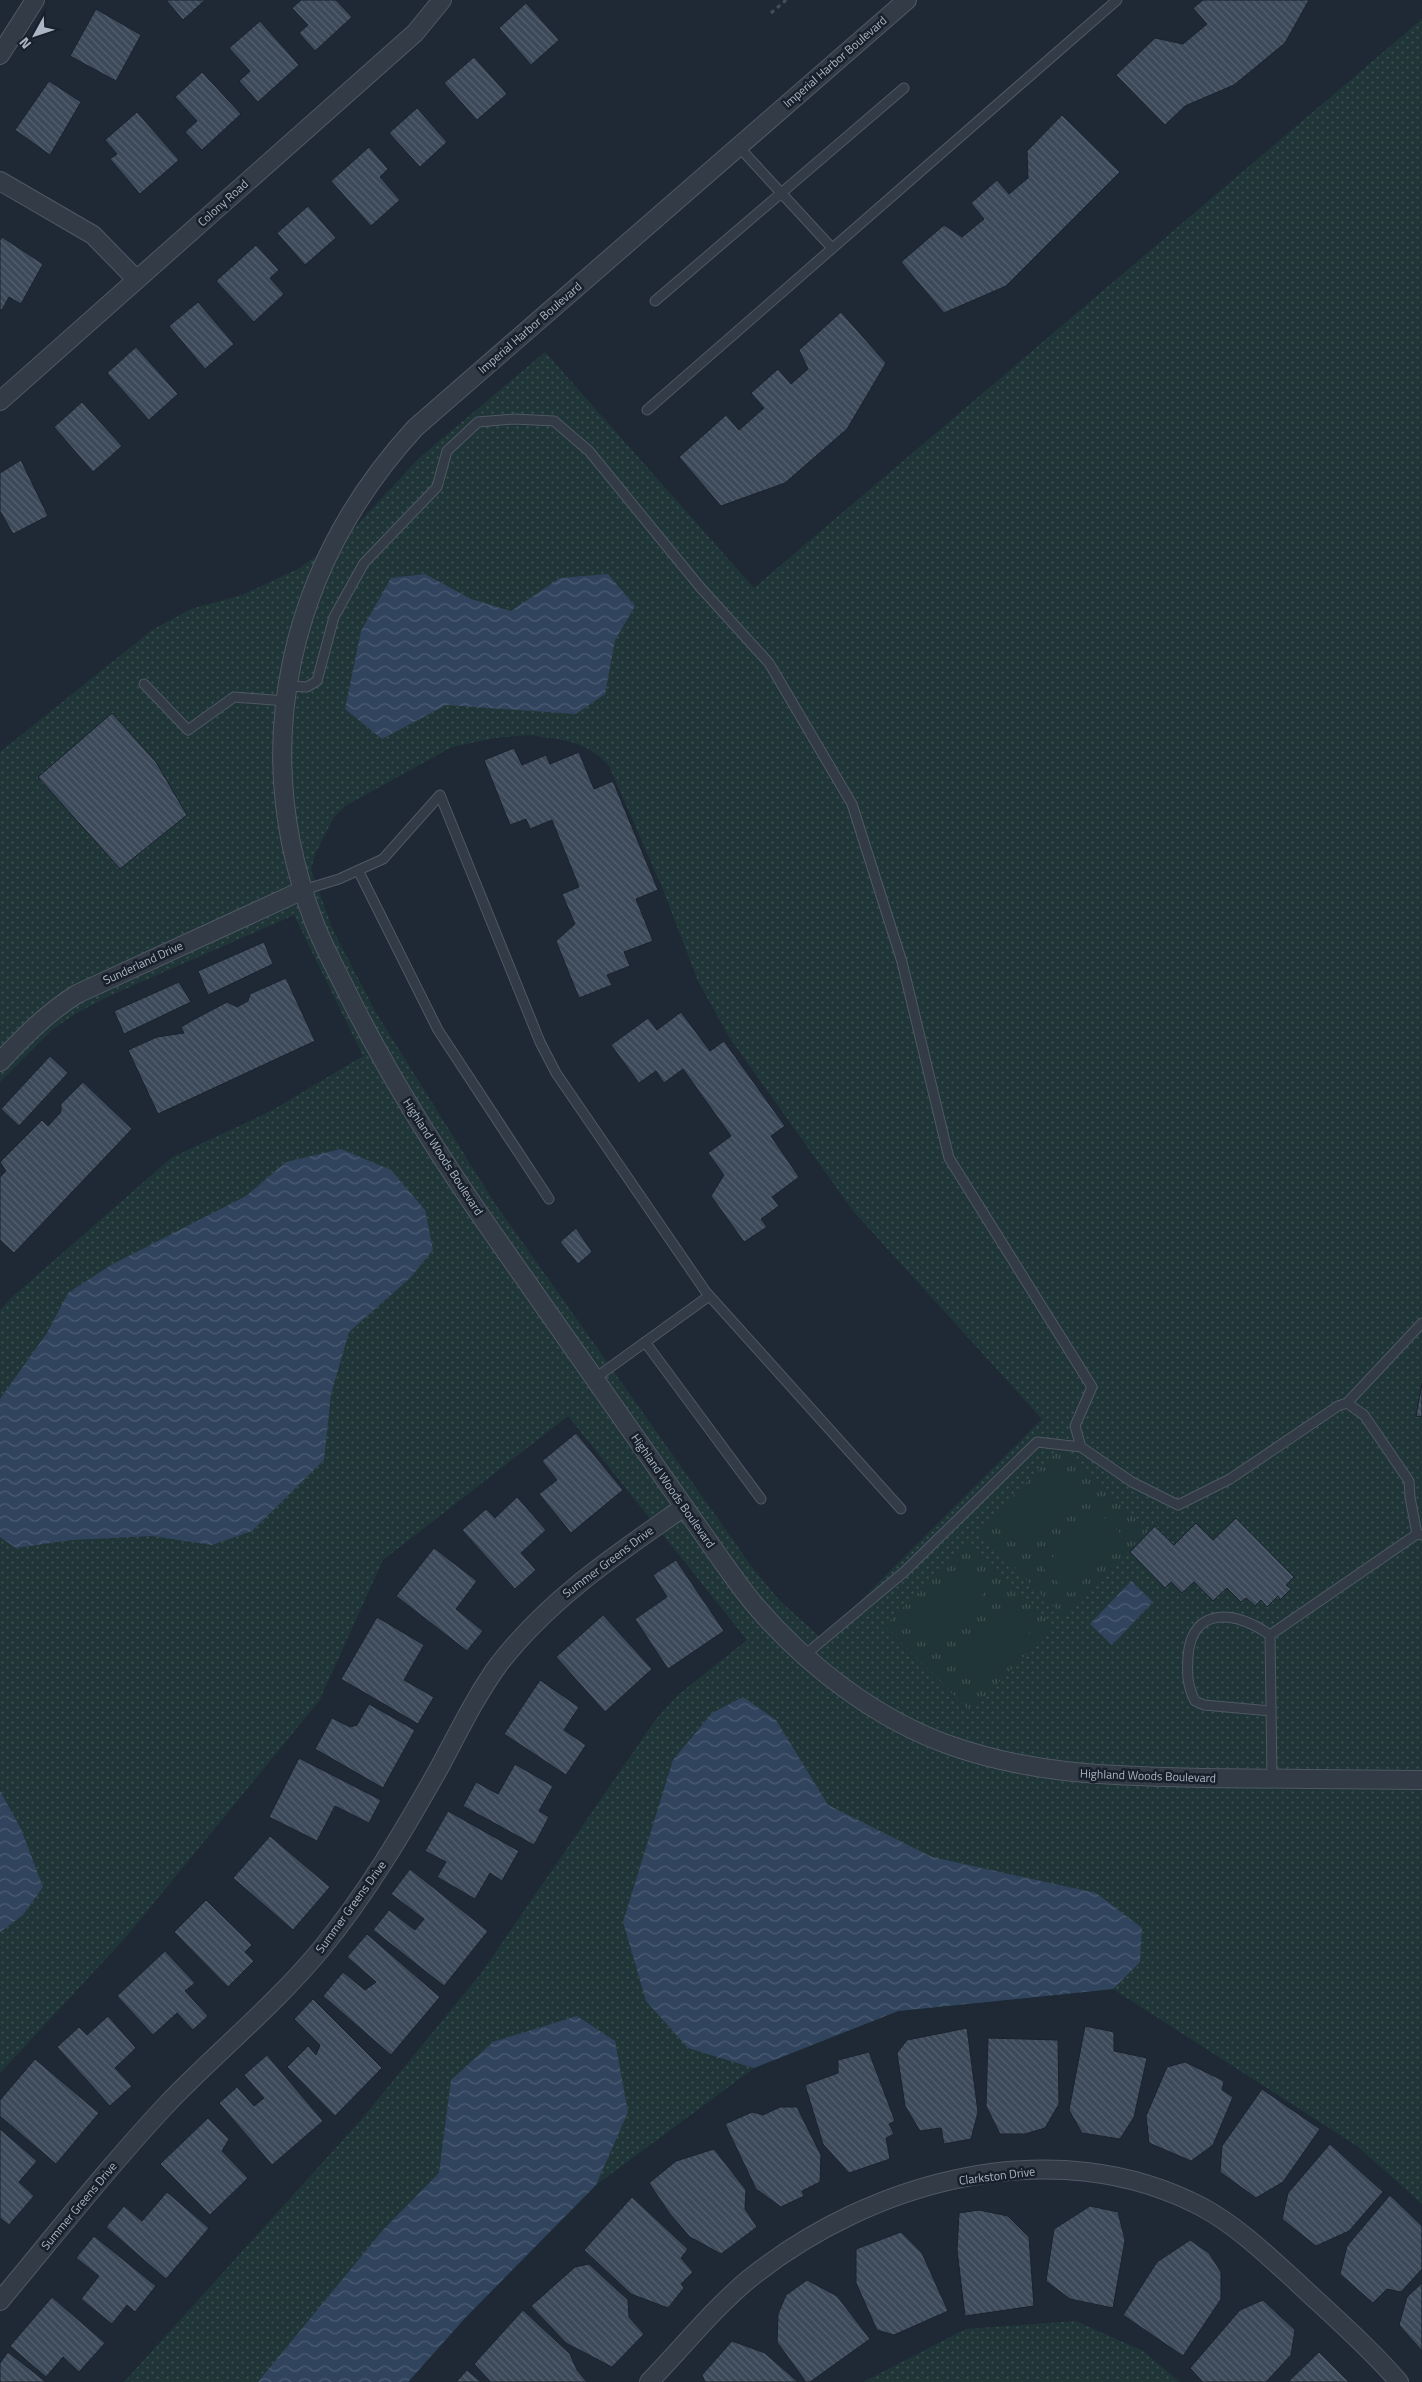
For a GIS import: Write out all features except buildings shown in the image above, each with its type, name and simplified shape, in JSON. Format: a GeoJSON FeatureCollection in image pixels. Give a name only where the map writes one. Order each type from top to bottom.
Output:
{"type":"FeatureCollection","features":[{"type":"Feature","properties":{"kind":"street"},"geometry":{"type":"LineString","coordinates":[[0,55],[35,0]]}},
{"type":"Feature","properties":{"kind":"street","name":"Colony Road"},"geometry":{"type":"LineString","coordinates":[[0,401],[415,33],[442,0]]}},
{"type":"Feature","properties":{"kind":"street","name":"Imperial Harbor Boulevard"},"geometry":{"type":"LineString","coordinates":[[283,740],[287,694],[293,657],[306,609],[324,562],[364,492],[397,449],[415,428],[907,0]]}},
{"type":"Feature","properties":{"kind":"street"},"geometry":{"type":"LineString","coordinates":[[0,181],[93,235],[136,279]]}},
{"type":"Feature","properties":{"kind":"street","name":"Highland Woods Boulevard"},"geometry":{"type":"LineString","coordinates":[[283,740],[287,819],[303,890],[324,946],[372,1042],[455,1180],[684,1507],[754,1604],[805,1655],[836,1681],[892,1717],[951,1745],[1009,1763],[1038,1769],[1098,1776],[1422,1780]]}},
{"type":"Feature","properties":{"kind":"street","name":"Sunderland Drive"},"geometry":{"type":"LineString","coordinates":[[0,1062],[34,1026],[54,1009],[77,994],[303,890]]}},
{"type":"Feature","properties":{"kind":"street","name":"Summer Greens Drive"},"geometry":{"type":"LineString","coordinates":[[0,2302],[150,2123],[283,1993],[334,1932],[385,1861],[480,1694],[517,1642],[538,1618],[586,1576],[684,1507]]}},
{"type":"Feature","properties":{"kind":"street","name":"Clarkston Drive"},"geometry":{"type":"LineString","coordinates":[[649,2382],[727,2299],[748,2280],[825,2228],[856,2211],[922,2187],[979,2175],[1026,2171],[1098,2174],[1123,2178],[1172,2193],[1202,2207],[1243,2234],[1375,2354],[1399,2382]]}},
{"type":"Feature","properties":{"kind":"lane"},"geometry":{"type":"LineString","coordinates":[[647,410],[1117,0]]}},
{"type":"Feature","properties":{"kind":"lane"},"geometry":{"type":"LineString","coordinates":[[655,301],[780,192],[904,88]]}},
{"type":"Feature","properties":{"kind":"lane"},"geometry":{"type":"LineString","coordinates":[[738,146],[832,248]]}},
{"type":"Feature","properties":{"kind":"lane"},"geometry":{"type":"LineString","coordinates":[[144,684],[188,730],[234,697],[287,694],[307,687],[317,681],[334,617],[364,563],[437,487],[447,451],[478,422],[514,419],[554,421],[589,451],[700,586],[770,663],[852,804],[902,962],[949,1158],[1092,1387],[1075,1426],[1081,1447]]}},
{"type":"Feature","properties":{"kind":"lane"},"geometry":{"type":"LineString","coordinates":[[303,890],[339,879],[383,859],[440,795],[540,1042],[556,1073],[661,1229],[709,1296],[900,1509]]}},
{"type":"Feature","properties":{"kind":"lane"},"geometry":{"type":"LineString","coordinates":[[358,870],[438,1030],[549,1199]]}},
{"type":"Feature","properties":{"kind":"lane"},"geometry":{"type":"LineString","coordinates":[[594,1379],[709,1296]]}},
{"type":"Feature","properties":{"kind":"lane"},"geometry":{"type":"LineString","coordinates":[[805,1655],[904,1572],[1037,1442],[1081,1447],[1132,1482],[1178,1506],[1230,1479],[1338,1406],[1347,1404],[1422,1323]]}},
{"type":"Feature","properties":{"kind":"lane"},"geometry":{"type":"LineString","coordinates":[[645,1342],[761,1499]]}},
{"type":"Feature","properties":{"kind":"lane"},"geometry":{"type":"LineString","coordinates":[[1270,1634],[1420,1534],[1410,1496],[1409,1481],[1364,1415],[1347,1404]]}},
{"type":"Feature","properties":{"kind":"lane"},"geometry":{"type":"LineString","coordinates":[[1270,1634],[1248,1621],[1213,1617],[1202,1622],[1193,1632],[1189,1645],[1186,1681],[1195,1701],[1204,1705],[1271,1711]]}},
{"type":"Feature","properties":{"kind":"lane"},"geometry":{"type":"LineString","coordinates":[[1270,1634],[1272,1779]]}},
{"type":"Feature","properties":{"kind":"path"},"geometry":{"type":"LineString","coordinates":[[771,14],[786,0]]}},
{"type":"Feature","properties":{"kind":"green space"},"geometry":{"type":"Polygon","coordinates":[[[1422,19],[1422,2204],[1357,2146],[1113,1989],[898,2011],[754,2068],[596,2185],[465,2318],[408,2382],[124,2382],[361,2120],[482,1972],[656,1719],[678,1695],[747,1640],[568,1416],[383,1560],[319,1701],[126,1937],[0,2073],[0,1311],[10,1299],[171,1158],[271,1111],[363,1056],[294,915],[107,997],[75,1014],[52,1030],[0,1082],[0,752],[152,630],[191,609],[242,595],[300,568],[356,526],[419,458],[545,352],[754,588],[1422,19]],[[529,735],[495,738],[452,747],[345,806],[334,817],[315,854],[311,870],[333,930],[375,1011],[494,1202],[752,1567],[779,1600],[822,1639],[1042,1419],[853,1211],[729,1037],[698,981],[662,887],[609,766],[600,757],[582,746],[563,740],[529,735]]]}},
{"type":"Feature","properties":{"kind":"green space"},"geometry":{"type":"Polygon","coordinates":[[[1062,1446],[1148,1531],[1063,1616],[978,1532],[1062,1446]]]}},
{"type":"Feature","properties":{"kind":"green space"},"geometry":{"type":"Polygon","coordinates":[[[1053,1469],[1080,1494],[1026,1551],[999,1525],[1053,1469]]]}},
{"type":"Feature","properties":{"kind":"green space"},"geometry":{"type":"Polygon","coordinates":[[[1097,1511],[1124,1537],[1070,1594],[1043,1568],[1097,1511]]]}},
{"type":"Feature","properties":{"kind":"green space"},"geometry":{"type":"Polygon","coordinates":[[[969,1541],[1054,1626],[970,1711],[885,1626],[969,1541]]]}},
{"type":"Feature","properties":{"kind":"green space"},"geometry":{"type":"Polygon","coordinates":[[[962,1563],[989,1588],[934,1645],[907,1619],[962,1563]]]}},
{"type":"Feature","properties":{"kind":"green space"},"geometry":{"type":"Polygon","coordinates":[[[1005,1605],[1032,1630],[977,1687],[951,1661],[1005,1605]]]}},
{"type":"Feature","properties":{"kind":"green space"},"geometry":{"type":"Polygon","coordinates":[[[1076,2321],[1143,2351],[1180,2382],[863,2382],[966,2329],[1076,2321]]]}},
{"type":"Feature","properties":{"kind":"water"},"geometry":{"type":"Polygon","coordinates":[[[425,574],[471,599],[511,611],[560,578],[608,574],[635,606],[615,640],[605,694],[576,714],[446,705],[382,739],[345,709],[361,631],[391,578],[425,574]]]}},
{"type":"Feature","properties":{"kind":"water"},"geometry":{"type":"Polygon","coordinates":[[[341,1149],[391,1170],[425,1210],[433,1250],[410,1278],[349,1332],[331,1394],[324,1460],[252,1531],[212,1545],[152,1536],[71,1540],[16,1548],[0,1537],[0,1399],[47,1333],[68,1293],[111,1265],[246,1196],[286,1162],[341,1149]]]}},
{"type":"Feature","properties":{"kind":"water"},"geometry":{"type":"Polygon","coordinates":[[[1131,1581],[1153,1602],[1112,1645],[1090,1624],[1131,1581]]]}},
{"type":"Feature","properties":{"kind":"water"},"geometry":{"type":"Polygon","coordinates":[[[743,1697],[776,1720],[828,1805],[932,1857],[1096,1893],[1142,1928],[1140,1962],[1113,1989],[898,2011],[754,2068],[688,2048],[646,2001],[623,1922],[673,1760],[712,1713],[743,1697]]]}},
{"type":"Feature","properties":{"kind":"water"},"geometry":{"type":"Polygon","coordinates":[[[0,1791],[21,1829],[43,1887],[23,1915],[0,1932],[0,1791]]]}},
{"type":"Feature","properties":{"kind":"water"},"geometry":{"type":"Polygon","coordinates":[[[577,2016],[615,2041],[628,2112],[596,2185],[465,2318],[408,2382],[258,2382],[383,2230],[439,2173],[451,2080],[493,2042],[577,2016]]]}}]}
